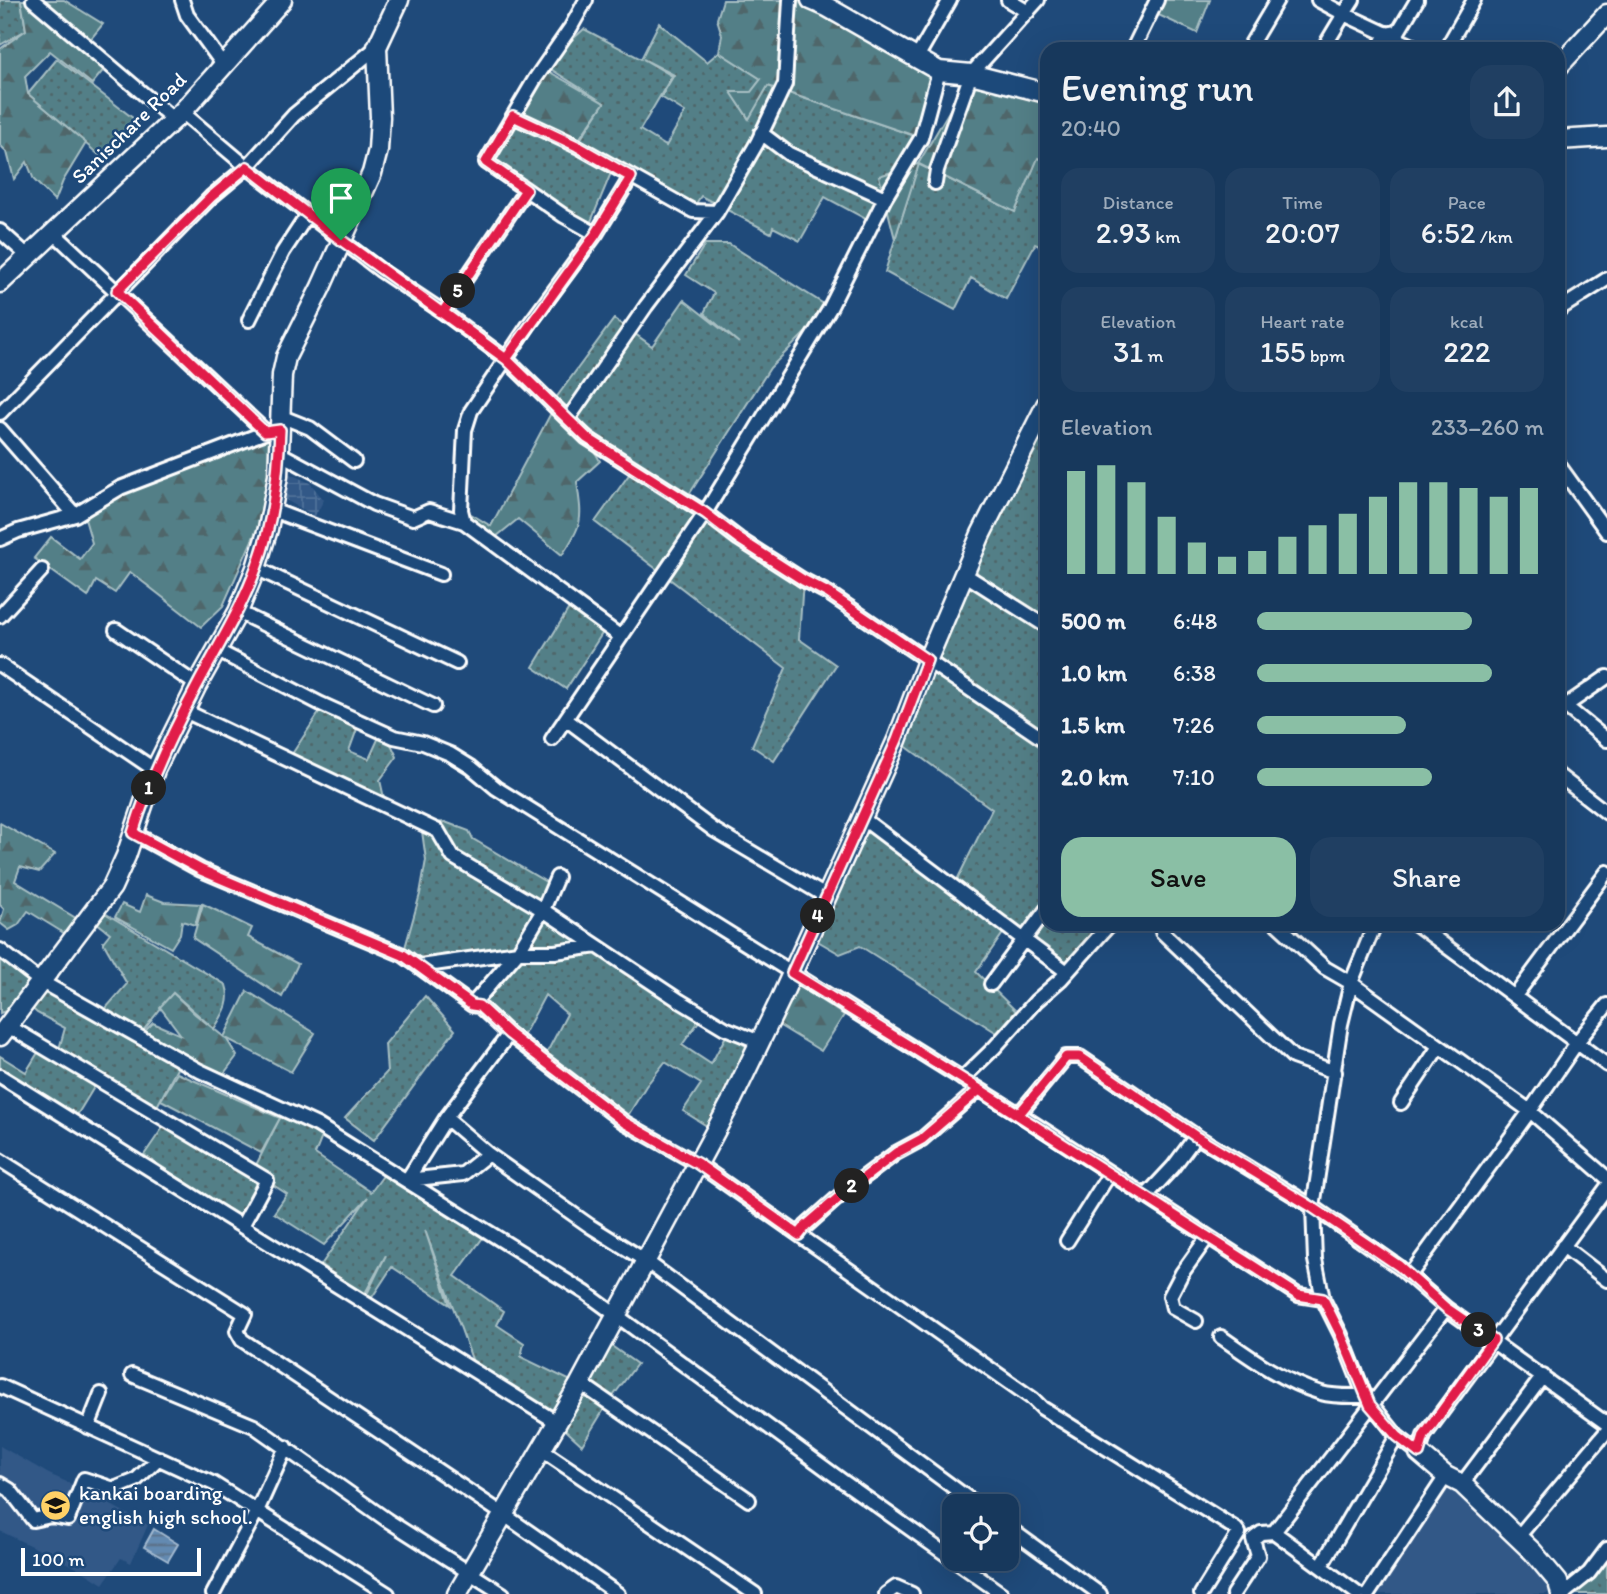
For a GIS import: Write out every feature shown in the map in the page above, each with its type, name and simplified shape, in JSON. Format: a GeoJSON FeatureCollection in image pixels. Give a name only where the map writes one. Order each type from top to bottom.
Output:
{"type":"FeatureCollection","features":[{"type":"Feature","properties":{"kind":"street"},"geometry":{"type":"LineString","coordinates":[[33,0],[308,215],[506,359],[587,438],[705,513],[739,539],[828,593],[1040,737]]}},
{"type":"Feature","properties":{"kind":"street"},"geometry":{"type":"LineString","coordinates":[[182,0],[187,15],[224,66]]}},
{"type":"Feature","properties":{"kind":"street","name":"Sanischare Road"},"geometry":{"type":"LineString","coordinates":[[0,283],[178,116],[282,0]]}},
{"type":"Feature","properties":{"kind":"street"},"geometry":{"type":"LineString","coordinates":[[0,413],[117,291],[211,197],[247,167],[294,116],[377,47],[399,0]]}},
{"type":"Feature","properties":{"kind":"street"},"geometry":{"type":"LineString","coordinates":[[586,0],[572,27],[486,162],[596,234]]}},
{"type":"Feature","properties":{"kind":"street"},"geometry":{"type":"LineString","coordinates":[[568,419],[646,306],[718,212],[761,133],[785,84],[790,0]]}},
{"type":"Feature","properties":{"kind":"street"},"geometry":{"type":"LineString","coordinates":[[916,59],[950,0]]}},
{"type":"Feature","properties":{"kind":"street"},"geometry":{"type":"LineString","coordinates":[[1008,0],[1028,12]]}},
{"type":"Feature","properties":{"kind":"street"},"geometry":{"type":"LineString","coordinates":[[935,183],[937,170],[971,74],[1038,0]]}},
{"type":"Feature","properties":{"kind":"street"},"geometry":{"type":"LineString","coordinates":[[1136,42],[1157,0]]}},
{"type":"Feature","properties":{"kind":"street"},"geometry":{"type":"LineString","coordinates":[[1252,42],[1277,0]]}},
{"type":"Feature","properties":{"kind":"street"},"geometry":{"type":"LineString","coordinates":[[1318,0],[1404,42]]}},
{"type":"Feature","properties":{"kind":"street"},"geometry":{"type":"LineString","coordinates":[[1328,42],[1353,0]]}},
{"type":"Feature","properties":{"kind":"street"},"geometry":{"type":"LineString","coordinates":[[1386,34],[1398,32],[1417,0]]}},
{"type":"Feature","properties":{"kind":"street"},"geometry":{"type":"LineString","coordinates":[[1450,42],[1474,0]]}},
{"type":"Feature","properties":{"kind":"street"},"geometry":{"type":"LineString","coordinates":[[822,2],[939,71],[971,74],[1040,91]]}},
{"type":"Feature","properties":{"kind":"street"},"geometry":{"type":"LineString","coordinates":[[1565,59],[1607,14]]}},
{"type":"Feature","properties":{"kind":"street"},"geometry":{"type":"LineString","coordinates":[[1382,42],[1386,34]]}},
{"type":"Feature","properties":{"kind":"street"},"geometry":{"type":"LineString","coordinates":[[242,1227],[267,1180],[4,1031],[112,887],[155,771],[237,612],[256,569],[278,476],[279,453],[275,426],[286,357],[372,173],[378,150],[380,117],[377,47]]}},
{"type":"Feature","properties":{"kind":"street"},"geometry":{"type":"LineString","coordinates":[[552,739],[705,513],[830,308],[885,198],[921,138],[939,71]]}},
{"type":"Feature","properties":{"kind":"street"},"geometry":{"type":"LineString","coordinates":[[513,116],[577,146],[693,211],[718,212]]}},
{"type":"Feature","properties":{"kind":"street"},"geometry":{"type":"LineString","coordinates":[[761,133],[789,154],[885,198]]}},
{"type":"Feature","properties":{"kind":"street"},"geometry":{"type":"LineString","coordinates":[[1565,140],[1607,137]]}},
{"type":"Feature","properties":{"kind":"street"},"geometry":{"type":"LineString","coordinates":[[464,522],[461,510],[465,430],[471,411],[596,234],[631,177]]}},
{"type":"Feature","properties":{"kind":"street"},"geometry":{"type":"LineString","coordinates":[[443,312],[526,190]]}},
{"type":"Feature","properties":{"kind":"street"},"geometry":{"type":"LineString","coordinates":[[249,320],[284,251],[308,215]]}},
{"type":"Feature","properties":{"kind":"street"},"geometry":{"type":"LineString","coordinates":[[0,232],[28,256]]}},
{"type":"Feature","properties":{"kind":"street"},"geometry":{"type":"LineString","coordinates":[[53,232],[117,291],[275,426]]}},
{"type":"Feature","properties":{"kind":"street"},"geometry":{"type":"LineString","coordinates":[[1565,306],[1607,279]]}},
{"type":"Feature","properties":{"kind":"street"},"geometry":{"type":"LineString","coordinates":[[457,1594],[580,1383],[698,1164],[760,1042],[897,740],[927,660],[981,534],[1040,423]]}},
{"type":"Feature","properties":{"kind":"street"},"geometry":{"type":"LineString","coordinates":[[0,539],[18,531],[75,515],[120,488],[275,426],[310,428],[354,461]]}},
{"type":"Feature","properties":{"kind":"street"},"geometry":{"type":"LineString","coordinates":[[0,429],[75,515]]}},
{"type":"Feature","properties":{"kind":"street"},"geometry":{"type":"LineString","coordinates":[[279,453],[363,498],[413,519],[429,512],[464,522],[621,637]]}},
{"type":"Feature","properties":{"kind":"street"},"geometry":{"type":"LineString","coordinates":[[1565,474],[1607,533]]}},
{"type":"Feature","properties":{"kind":"street"},"geometry":{"type":"LineString","coordinates":[[272,510],[441,574]]}},
{"type":"Feature","properties":{"kind":"street"},"geometry":{"type":"LineString","coordinates":[[256,569],[457,663]]}},
{"type":"Feature","properties":{"kind":"street"},"geometry":{"type":"LineString","coordinates":[[0,616],[43,570]]}},
{"type":"Feature","properties":{"kind":"street"},"geometry":{"type":"LineString","coordinates":[[964,574],[1040,622]]}},
{"type":"Feature","properties":{"kind":"street"},"geometry":{"type":"LineString","coordinates":[[237,612],[433,706]]}},
{"type":"Feature","properties":{"kind":"street"},"geometry":{"type":"LineString","coordinates":[[116,630],[197,685]]}},
{"type":"Feature","properties":{"kind":"street"},"geometry":{"type":"LineString","coordinates":[[216,650],[321,704],[394,737],[423,743],[450,754],[507,794],[1019,1114],[1298,1295],[1323,1299]]}},
{"type":"Feature","properties":{"kind":"street"},"geometry":{"type":"LineString","coordinates":[[0,665],[155,771]]}},
{"type":"Feature","properties":{"kind":"street"},"geometry":{"type":"LineString","coordinates":[[1565,705],[1607,677]]}},
{"type":"Feature","properties":{"kind":"street"},"geometry":{"type":"LineString","coordinates":[[184,711],[438,831],[453,857],[543,910],[703,1015],[725,1028],[760,1042]]}},
{"type":"Feature","properties":{"kind":"street"},"geometry":{"type":"LineString","coordinates":[[1565,711],[1607,740]]}},
{"type":"Feature","properties":{"kind":"street"},"geometry":{"type":"LineString","coordinates":[[567,720],[714,830],[827,897]]}},
{"type":"Feature","properties":{"kind":"street"},"geometry":{"type":"LineString","coordinates":[[1565,780],[1607,813]]}},
{"type":"Feature","properties":{"kind":"street"},"geometry":{"type":"LineString","coordinates":[[862,818],[1067,972]]}},
{"type":"Feature","properties":{"kind":"street"},"geometry":{"type":"LineString","coordinates":[[133,833],[201,870],[403,955],[472,1005],[479,1006],[509,1034],[624,1122],[698,1164],[1033,1399],[1042,1408],[1237,1530],[1239,1534],[1201,1594]]}},
{"type":"Feature","properties":{"kind":"street"},"geometry":{"type":"LineString","coordinates":[[472,1005],[518,952],[543,910],[557,877]]}},
{"type":"Feature","properties":{"kind":"street"},"geometry":{"type":"LineString","coordinates":[[1515,996],[1605,880]]}},
{"type":"Feature","properties":{"kind":"street"},"geometry":{"type":"LineString","coordinates":[[991,984],[1040,919]]}},
{"type":"Feature","properties":{"kind":"street"},"geometry":{"type":"LineString","coordinates":[[962,1079],[1104,931]]}},
{"type":"Feature","properties":{"kind":"street"},"geometry":{"type":"LineString","coordinates":[[1285,931],[1325,968],[1530,1111],[1607,1178]]}},
{"type":"Feature","properties":{"kind":"street"},"geometry":{"type":"LineString","coordinates":[[1372,931],[1350,983],[1341,1024],[1312,1207],[1315,1259],[1323,1299],[1341,1335],[1367,1401],[1397,1436],[1454,1480],[1533,1552],[1558,1582],[1562,1594],[1589,1573],[1607,1549]]}},
{"type":"Feature","properties":{"kind":"street"},"geometry":{"type":"LineString","coordinates":[[1426,931],[1607,1065]]}},
{"type":"Feature","properties":{"kind":"street"},"geometry":{"type":"LineString","coordinates":[[1162,932],[1293,1057],[1335,1072]]}},
{"type":"Feature","properties":{"kind":"street"},"geometry":{"type":"LineString","coordinates":[[419,966],[518,952],[555,952],[597,946]]}},
{"type":"Feature","properties":{"kind":"street"},"geometry":{"type":"LineString","coordinates":[[0,950],[40,981],[200,1071],[317,1125],[617,1314],[844,1482],[1002,1594]]}},
{"type":"Feature","properties":{"kind":"street"},"geometry":{"type":"LineString","coordinates":[[1409,1276],[1578,1041],[1607,1005]]}},
{"type":"Feature","properties":{"kind":"street"},"geometry":{"type":"LineString","coordinates":[[407,1180],[446,1118],[509,1034]]}},
{"type":"Feature","properties":{"kind":"street"},"geometry":{"type":"LineString","coordinates":[[1401,1103],[1438,1048]]}},
{"type":"Feature","properties":{"kind":"street"},"geometry":{"type":"LineString","coordinates":[[1019,1114],[1066,1057],[1080,1057],[1195,1136],[1312,1207],[1399,1266],[1446,1308],[1607,1424]]}},
{"type":"Feature","properties":{"kind":"street"},"geometry":{"type":"LineString","coordinates":[[0,1076],[558,1423]]}},
{"type":"Feature","properties":{"kind":"street"},"geometry":{"type":"LineString","coordinates":[[799,1235],[843,1194],[896,1153],[922,1139],[979,1090]]}},
{"type":"Feature","properties":{"kind":"street"},"geometry":{"type":"LineString","coordinates":[[446,1118],[488,1154],[590,1226],[646,1261],[962,1494]]}},
{"type":"Feature","properties":{"kind":"street"},"geometry":{"type":"LineString","coordinates":[[1145,1196],[1173,1167],[1195,1136]]}},
{"type":"Feature","properties":{"kind":"street"},"geometry":{"type":"LineString","coordinates":[[407,1180],[463,1174],[488,1154]]}},
{"type":"Feature","properties":{"kind":"street"},"geometry":{"type":"LineString","coordinates":[[0,1160],[245,1314],[237,1331],[242,1340],[618,1594]]}},
{"type":"Feature","properties":{"kind":"street"},"geometry":{"type":"LineString","coordinates":[[1067,1241],[1110,1173]]}},
{"type":"Feature","properties":{"kind":"street"},"geometry":{"type":"LineString","coordinates":[[1419,1453],[1424,1436],[1607,1187]]}},
{"type":"Feature","properties":{"kind":"street"},"geometry":{"type":"LineString","coordinates":[[1196,1321],[1173,1308],[1170,1296],[1182,1273],[1207,1238]]}},
{"type":"Feature","properties":{"kind":"street"},"geometry":{"type":"LineString","coordinates":[[1563,1246],[1607,1280]]}},
{"type":"Feature","properties":{"kind":"street"},"geometry":{"type":"LineString","coordinates":[[1274,1532],[1367,1401],[1446,1308]]}},
{"type":"Feature","properties":{"kind":"street"},"geometry":{"type":"LineString","coordinates":[[1221,1337],[1265,1367],[1302,1386],[1324,1394],[1367,1401]]}},
{"type":"Feature","properties":{"kind":"street"},"geometry":{"type":"LineString","coordinates":[[132,1375],[254,1426],[387,1520],[503,1594]]}},
{"type":"Feature","properties":{"kind":"street"},"geometry":{"type":"LineString","coordinates":[[1368,1594],[1454,1480],[1543,1376]]}},
{"type":"Feature","properties":{"kind":"street"},"geometry":{"type":"LineString","coordinates":[[580,1383],[749,1500]]}},
{"type":"Feature","properties":{"kind":"street"},"geometry":{"type":"LineString","coordinates":[[0,1387],[214,1484],[388,1594]]}},
{"type":"Feature","properties":{"kind":"street"},"geometry":{"type":"LineString","coordinates":[[88,1427],[101,1394]]}},
{"type":"Feature","properties":{"kind":"street"},"geometry":{"type":"LineString","coordinates":[[1517,1538],[1607,1431]]}},
{"type":"Feature","properties":{"kind":"street"},"geometry":{"type":"LineString","coordinates":[[1321,1566],[1397,1436]]}},
{"type":"Feature","properties":{"kind":"street"},"geometry":{"type":"LineString","coordinates":[[213,1594],[257,1511],[286,1447]]}},
{"type":"Feature","properties":{"kind":"street"},"geometry":{"type":"LineString","coordinates":[[540,1449],[755,1594]]}},
{"type":"Feature","properties":{"kind":"street"},"geometry":{"type":"LineString","coordinates":[[0,1484],[10,1490],[33,1520],[51,1516],[68,1519],[84,1479],[114,1489],[136,1480],[159,1458]]}},
{"type":"Feature","properties":{"kind":"street"},"geometry":{"type":"LineString","coordinates":[[1233,1594],[1258,1556],[1253,1539],[1261,1533],[1274,1532],[1358,1594]]}},
{"type":"Feature","properties":{"kind":"street"},"geometry":{"type":"LineString","coordinates":[[1019,1535],[1100,1594]]}},
{"type":"Feature","properties":{"kind":"street"},"geometry":{"type":"LineString","coordinates":[[886,1594],[896,1587],[912,1594]]}},
{"type":"Feature","properties":{"kind":"shaded area"},"geometry":{"type":"Polygon","coordinates":[[[286,472],[310,483],[324,500],[315,516],[282,498],[286,472]]]}},
{"type":"Feature","properties":{"kind":"shaded area","name":"kankai boarding english high school."},"geometry":{"type":"Polygon","coordinates":[[[0,1446],[148,1525],[131,1563],[121,1558],[103,1584],[81,1570],[0,1531],[0,1446]]]}},
{"type":"Feature","properties":{"kind":"shaded area"},"geometry":{"type":"Polygon","coordinates":[[[1448,1484],[1463,1491],[1531,1557],[1551,1587],[1547,1594],[1372,1594],[1448,1484]]]}},
{"type":"Feature","properties":{"kind":"shaded area"},"geometry":{"type":"Polygon","coordinates":[[[154,1529],[178,1544],[168,1561],[144,1547],[154,1529]]]}},
{"type":"Feature","properties":{"kind":"green space"},"geometry":{"type":"Polygon","coordinates":[[[0,0],[21,0],[26,30],[0,45],[0,0]]]}},
{"type":"Feature","properties":{"kind":"green space"},"geometry":{"type":"Polygon","coordinates":[[[21,0],[64,0],[103,24],[89,41],[106,67],[92,84],[50,51],[25,76],[28,94],[86,143],[63,181],[55,201],[34,180],[27,162],[14,179],[7,152],[0,145],[0,49],[26,30],[21,0]]]}},
{"type":"Feature","properties":{"kind":"green space"},"geometry":{"type":"Polygon","coordinates":[[[723,0],[810,0],[939,71],[921,138],[768,86],[749,119],[731,92],[751,92],[761,79],[719,52],[722,35],[717,19],[723,0]]]}},
{"type":"Feature","properties":{"kind":"green space"},"geometry":{"type":"Polygon","coordinates":[[[1157,0],[1210,0],[1197,33],[1152,12],[1157,0]]]}},
{"type":"Feature","properties":{"kind":"green space"},"geometry":{"type":"Polygon","coordinates":[[[659,23],[707,62],[719,52],[761,79],[751,92],[732,92],[748,118],[768,86],[921,138],[873,223],[825,197],[800,241],[773,227],[771,233],[701,196],[693,208],[578,143],[604,103],[549,68],[562,49],[584,29],[641,59],[659,23]],[[643,59],[672,76],[640,130],[666,146],[685,112],[661,97],[674,75],[643,59]]]}},
{"type":"Feature","properties":{"kind":"green space"},"geometry":{"type":"Polygon","coordinates":[[[57,59],[138,122],[100,156],[28,94],[57,59]]]}},
{"type":"Feature","properties":{"kind":"green space"},"geometry":{"type":"Polygon","coordinates":[[[548,71],[604,103],[577,142],[517,115],[548,71]]]}},
{"type":"Feature","properties":{"kind":"green space"},"geometry":{"type":"Polygon","coordinates":[[[971,74],[1040,91],[1040,159],[1038,158],[1015,212],[919,164],[895,239],[879,176],[918,164],[971,74]]]}},
{"type":"Feature","properties":{"kind":"green space"},"geometry":{"type":"Polygon","coordinates":[[[515,118],[611,173],[590,224],[566,213],[490,159],[515,118]]]}},
{"type":"Feature","properties":{"kind":"green space"},"geometry":{"type":"Polygon","coordinates":[[[1038,157],[1040,246],[1035,244],[1006,299],[971,278],[955,310],[885,272],[918,164],[1015,212],[1038,157]]]}},
{"type":"Feature","properties":{"kind":"green space"},"geometry":{"type":"Polygon","coordinates":[[[705,244],[729,244],[830,308],[770,368],[685,501],[803,580],[799,639],[836,665],[774,761],[752,746],[786,668],[595,522],[633,469],[676,494],[553,402],[614,319],[652,346],[684,300],[739,343],[704,313],[714,293],[686,275],[705,244]]]}},
{"type":"Feature","properties":{"kind":"green space"},"geometry":{"type":"Polygon","coordinates":[[[551,413],[587,438],[600,461],[577,482],[580,520],[562,555],[518,519],[491,541],[464,522],[466,511],[491,526],[551,413]]]}},
{"type":"Feature","properties":{"kind":"green space"},"geometry":{"type":"Polygon","coordinates":[[[1040,423],[1040,617],[971,573],[1040,423]]]}},
{"type":"Feature","properties":{"kind":"green space"},"geometry":{"type":"Polygon","coordinates":[[[265,434],[272,436],[275,447],[257,529],[223,606],[201,627],[130,572],[115,593],[96,581],[88,597],[34,558],[51,537],[80,559],[92,543],[85,519],[110,500],[265,434]]]}},
{"type":"Feature","properties":{"kind":"green space"},"geometry":{"type":"Polygon","coordinates":[[[965,579],[1040,623],[1040,931],[1100,931],[1068,965],[1011,922],[976,972],[1016,1011],[997,1033],[860,946],[840,954],[809,936],[834,902],[828,896],[861,826],[947,884],[957,880],[992,809],[897,740],[965,579]]]}},
{"type":"Feature","properties":{"kind":"green space"},"geometry":{"type":"Polygon","coordinates":[[[571,605],[605,629],[566,689],[533,667],[571,605]]]}},
{"type":"Feature","properties":{"kind":"green space"},"geometry":{"type":"Polygon","coordinates":[[[321,710],[357,729],[349,751],[369,759],[379,737],[390,742],[397,757],[380,780],[384,798],[290,757],[321,710]]]}},
{"type":"Feature","properties":{"kind":"green space"},"geometry":{"type":"Polygon","coordinates":[[[445,822],[469,831],[473,839],[551,885],[538,910],[702,1017],[682,1045],[711,1064],[727,1034],[755,1052],[715,1131],[683,1111],[701,1084],[665,1062],[646,1086],[624,1122],[543,1060],[567,1014],[545,995],[520,1042],[475,1003],[512,955],[422,962],[403,955],[420,894],[426,860],[421,824],[445,822]]]}},
{"type":"Feature","properties":{"kind":"green space"},"geometry":{"type":"Polygon","coordinates":[[[0,823],[55,854],[39,872],[20,867],[15,881],[79,920],[67,935],[28,911],[18,925],[9,930],[0,923],[4,909],[0,905],[0,823]]]}},
{"type":"Feature","properties":{"kind":"green space"},"geometry":{"type":"Polygon","coordinates":[[[146,895],[164,902],[201,904],[195,925],[182,921],[180,934],[171,948],[115,917],[122,904],[140,912],[146,895]]]}},
{"type":"Feature","properties":{"kind":"green space"},"geometry":{"type":"Polygon","coordinates":[[[203,904],[252,928],[248,937],[298,964],[282,997],[193,938],[203,904]]]}},
{"type":"Feature","properties":{"kind":"green space"},"geometry":{"type":"Polygon","coordinates":[[[103,912],[226,985],[228,997],[214,1029],[173,993],[139,1036],[181,1061],[154,1112],[99,1079],[74,1120],[0,1074],[0,1056],[26,1072],[42,1046],[59,1049],[65,1028],[37,1013],[26,1003],[0,1013],[0,952],[100,1015],[127,984],[103,942],[110,933],[96,922],[103,912]]]}},
{"type":"Feature","properties":{"kind":"green space"},"geometry":{"type":"Polygon","coordinates":[[[795,984],[844,1015],[821,1051],[777,1024],[795,984]]]}},
{"type":"Feature","properties":{"kind":"green space"},"geometry":{"type":"Polygon","coordinates":[[[247,991],[315,1033],[291,1072],[226,1038],[237,1056],[219,1080],[139,1037],[153,1023],[181,1035],[160,1007],[173,993],[224,1037],[247,991]]]}},
{"type":"Feature","properties":{"kind":"green space"},"geometry":{"type":"Polygon","coordinates":[[[425,996],[455,1030],[374,1140],[345,1118],[387,1072],[385,1044],[425,996]]]}},
{"type":"Feature","properties":{"kind":"green space"},"geometry":{"type":"Polygon","coordinates":[[[177,1073],[280,1118],[261,1153],[161,1100],[177,1073]]]}},
{"type":"Feature","properties":{"kind":"green space"},"geometry":{"type":"Polygon","coordinates":[[[284,1110],[324,1132],[315,1154],[371,1192],[388,1169],[487,1232],[455,1276],[504,1311],[497,1325],[524,1343],[521,1357],[579,1385],[603,1340],[637,1364],[582,1445],[558,1423],[477,1373],[425,1230],[450,1305],[392,1267],[371,1299],[366,1296],[386,1255],[364,1295],[321,1265],[368,1197],[324,1245],[274,1213],[287,1194],[267,1181],[243,1220],[144,1155],[168,1120],[253,1171],[284,1110]]]}},
{"type":"Feature","properties":{"kind":"green space"},"geometry":{"type":"Polygon","coordinates":[[[1607,1556],[1607,1594],[1575,1594],[1607,1556]]]}},
{"type":"Feature","properties":{"kind":"place","name":"kankai boarding english high school."},"geometry":{"type":"Point","coordinates":[56,1505]}},
{"type":"Feature","properties":{"kind":"route"},"geometry":{"type":"LineString","coordinates":[[341,240],[247,167],[211,197],[117,291],[265,432],[280,430],[278,476],[268,529],[256,569],[237,612],[155,771],[133,833],[201,870],[403,955],[472,1005],[479,1006],[509,1034],[624,1122],[698,1164],[799,1235],[843,1194],[896,1153],[922,1139],[979,1090],[1298,1295],[1323,1299],[1370,1405],[1397,1436],[1419,1453],[1424,1436],[1493,1340],[1446,1308],[1399,1266],[1312,1207],[1195,1136],[1080,1057],[1066,1057],[1019,1114],[792,973],[872,799],[927,660],[587,438],[506,359],[443,312],[526,190],[486,162],[513,116],[577,146],[631,177],[596,234],[506,359],[341,240]]}}]}
